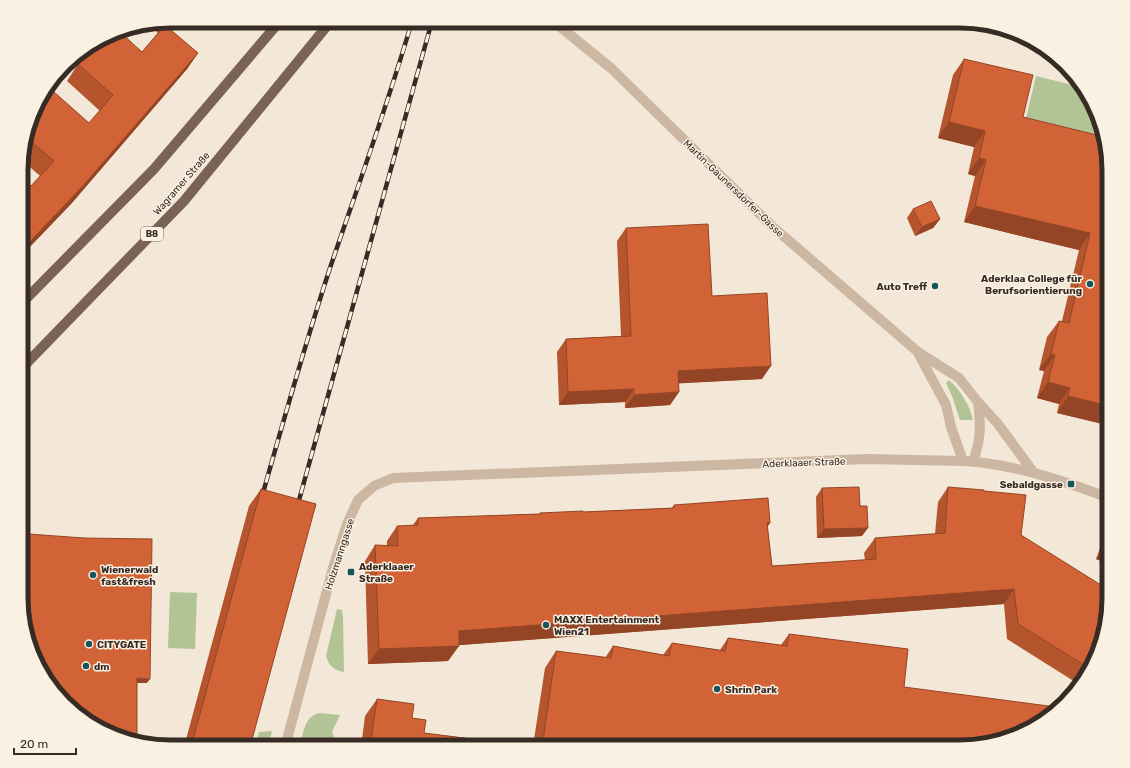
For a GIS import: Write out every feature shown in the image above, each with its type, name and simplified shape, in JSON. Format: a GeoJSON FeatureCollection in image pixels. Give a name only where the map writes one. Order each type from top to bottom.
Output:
{"type":"FeatureCollection","features":[{"type":"Feature","properties":{"kind":"main road"},"geometry":{"type":"LineString","coordinates":[[28,297],[154,169],[274,28]]}},
{"type":"Feature","properties":{"kind":"main road","name":"Wagramer Straße"},"geometry":{"type":"LineString","coordinates":[[28,362],[184,201],[326,28]]}},
{"type":"Feature","properties":{"kind":"street","name":"Martin-Gaunersdorfer-Gasse"},"geometry":{"type":"LineString","coordinates":[[562,28],[612,69],[773,228],[918,352],[959,378],[998,424],[1034,473]]}},
{"type":"Feature","properties":{"kind":"street","name":"Martin-Gaunersdorfer-Gasse"},"geometry":{"type":"LineString","coordinates":[[918,352],[946,405],[968,461]]}},
{"type":"Feature","properties":{"kind":"street"},"geometry":{"type":"LineString","coordinates":[[968,461],[977,449],[981,425],[978,402]]}},
{"type":"Feature","properties":{"kind":"street","name":"Aderklaaer Straße"},"geometry":{"type":"LineString","coordinates":[[494,473],[867,459],[968,461],[1003,466],[1034,473],[1102,495]]}},
{"type":"Feature","properties":{"kind":"street","name":"Holzmanngasse"},"geometry":{"type":"LineString","coordinates":[[287,740],[333,568],[347,524],[358,500],[374,486],[393,478],[494,473]]}},
{"type":"Feature","properties":{"kind":"green space"},"geometry":{"type":"Polygon","coordinates":[[[1036,76],[1074,85],[1087,107],[1098,137],[1024,126],[1036,76]]]}},
{"type":"Feature","properties":{"kind":"green space"},"geometry":{"type":"Polygon","coordinates":[[[949,380],[964,398],[970,409],[973,420],[960,420],[946,383],[949,380]]]}},
{"type":"Feature","properties":{"kind":"green space"},"geometry":{"type":"Polygon","coordinates":[[[170,592],[197,593],[195,649],[168,648],[170,592]]]}},
{"type":"Feature","properties":{"kind":"green space"},"geometry":{"type":"Polygon","coordinates":[[[337,609],[342,610],[343,617],[344,672],[332,667],[326,656],[337,609]]]}},
{"type":"Feature","properties":{"kind":"green space"},"geometry":{"type":"Polygon","coordinates":[[[319,713],[340,715],[332,732],[335,740],[301,740],[307,722],[314,715],[319,713]]]}},
{"type":"Feature","properties":{"kind":"green space"},"geometry":{"type":"Polygon","coordinates":[[[272,731],[270,740],[257,740],[259,732],[272,731]]]}},
{"type":"Feature","properties":{"kind":"building"},"geometry":{"type":"Polygon","coordinates":[[[162,28],[169,28],[198,53],[82,187],[28,244],[28,184],[31,186],[54,161],[31,142],[39,116],[45,102],[54,92],[89,123],[113,95],[78,64],[85,56],[99,47],[125,36],[142,52],[162,28]]]}},
{"type":"Feature","properties":{"kind":"building","name":"Aderklaa College für Berufsorientierung"},"geometry":{"type":"Polygon","coordinates":[[[964,59],[1033,75],[1023,117],[1097,135],[1102,161],[1102,404],[1068,396],[1070,388],[1048,382],[1055,355],[1051,354],[1059,321],[1069,323],[1090,233],[975,206],[986,160],[979,158],[985,131],[949,122],[964,59]]]}},
{"type":"Feature","properties":{"kind":"building"},"geometry":{"type":"Polygon","coordinates":[[[931,201],[940,219],[922,227],[913,209],[931,201]]]}},
{"type":"Feature","properties":{"kind":"building"},"geometry":{"type":"Polygon","coordinates":[[[708,224],[712,296],[767,293],[771,366],[678,371],[679,392],[634,395],[634,389],[568,392],[566,339],[631,336],[626,228],[708,224]]]}},
{"type":"Feature","properties":{"kind":"building"},"geometry":{"type":"Polygon","coordinates":[[[859,487],[860,506],[867,506],[868,528],[824,529],[822,488],[859,487]]]}},
{"type":"Feature","properties":{"kind":"building"},"geometry":{"type":"Polygon","coordinates":[[[948,487],[1026,495],[1021,535],[1102,586],[1101,616],[1097,634],[1085,665],[1018,624],[1014,589],[459,631],[459,646],[379,649],[375,545],[398,546],[397,526],[418,525],[418,518],[674,508],[674,505],[768,498],[770,523],[767,523],[772,566],[876,559],[875,538],[945,533],[948,487]]]}},
{"type":"Feature","properties":{"kind":"building"},"geometry":{"type":"Polygon","coordinates":[[[261,489],[316,504],[252,740],[193,740],[261,489]]]}},
{"type":"Feature","properties":{"kind":"building","name":"CITYGATE"},"geometry":{"type":"Polygon","coordinates":[[[28,534],[84,538],[152,539],[150,679],[137,678],[137,736],[107,725],[84,711],[63,691],[47,669],[39,652],[29,616],[28,534]]]}},
{"type":"Feature","properties":{"kind":"building","name":"Shrin Park"},"geometry":{"type":"Polygon","coordinates":[[[789,634],[908,649],[904,687],[1051,706],[1031,721],[1014,729],[996,735],[969,740],[543,740],[556,651],[611,658],[613,646],[669,656],[672,643],[725,651],[728,638],[787,646],[789,634]]]}},
{"type":"Feature","properties":{"kind":"building"},"geometry":{"type":"Polygon","coordinates":[[[377,699],[414,704],[412,718],[426,720],[424,733],[480,740],[371,740],[377,699]]]}},
{"type":"Feature","properties":{"kind":"railway"},"geometry":{"type":"LineString","coordinates":[[261,500],[294,383],[330,268],[383,114],[410,28]]}},
{"type":"Feature","properties":{"kind":"railway"},"geometry":{"type":"LineString","coordinates":[[296,511],[430,28]]}},
{"type":"Feature","properties":{"kind":"place","name":"Aderklaa College für Berufsorientierung"},"geometry":{"type":"Point","coordinates":[1090,284]}},
{"type":"Feature","properties":{"kind":"place","name":"Auto Treff"},"geometry":{"type":"Point","coordinates":[935,286]}},
{"type":"Feature","properties":{"kind":"place","name":"Sebaldgasse"},"geometry":{"type":"Point","coordinates":[1071,484]}},
{"type":"Feature","properties":{"kind":"place","name":"Aderklaaer Straße"},"geometry":{"type":"Point","coordinates":[351,572]}},
{"type":"Feature","properties":{"kind":"place","name":"Wienerwald fast&fresh"},"geometry":{"type":"Point","coordinates":[93,575]}},
{"type":"Feature","properties":{"kind":"place","name":"MAXX Entertainment Wien21"},"geometry":{"type":"Point","coordinates":[546,625]}},
{"type":"Feature","properties":{"kind":"place","name":"CITYGATE"},"geometry":{"type":"Point","coordinates":[89,644]}},
{"type":"Feature","properties":{"kind":"place","name":"dm"},"geometry":{"type":"Point","coordinates":[86,666]}},
{"type":"Feature","properties":{"kind":"place","name":"Shrin Park"},"geometry":{"type":"Point","coordinates":[717,689]}}]}
